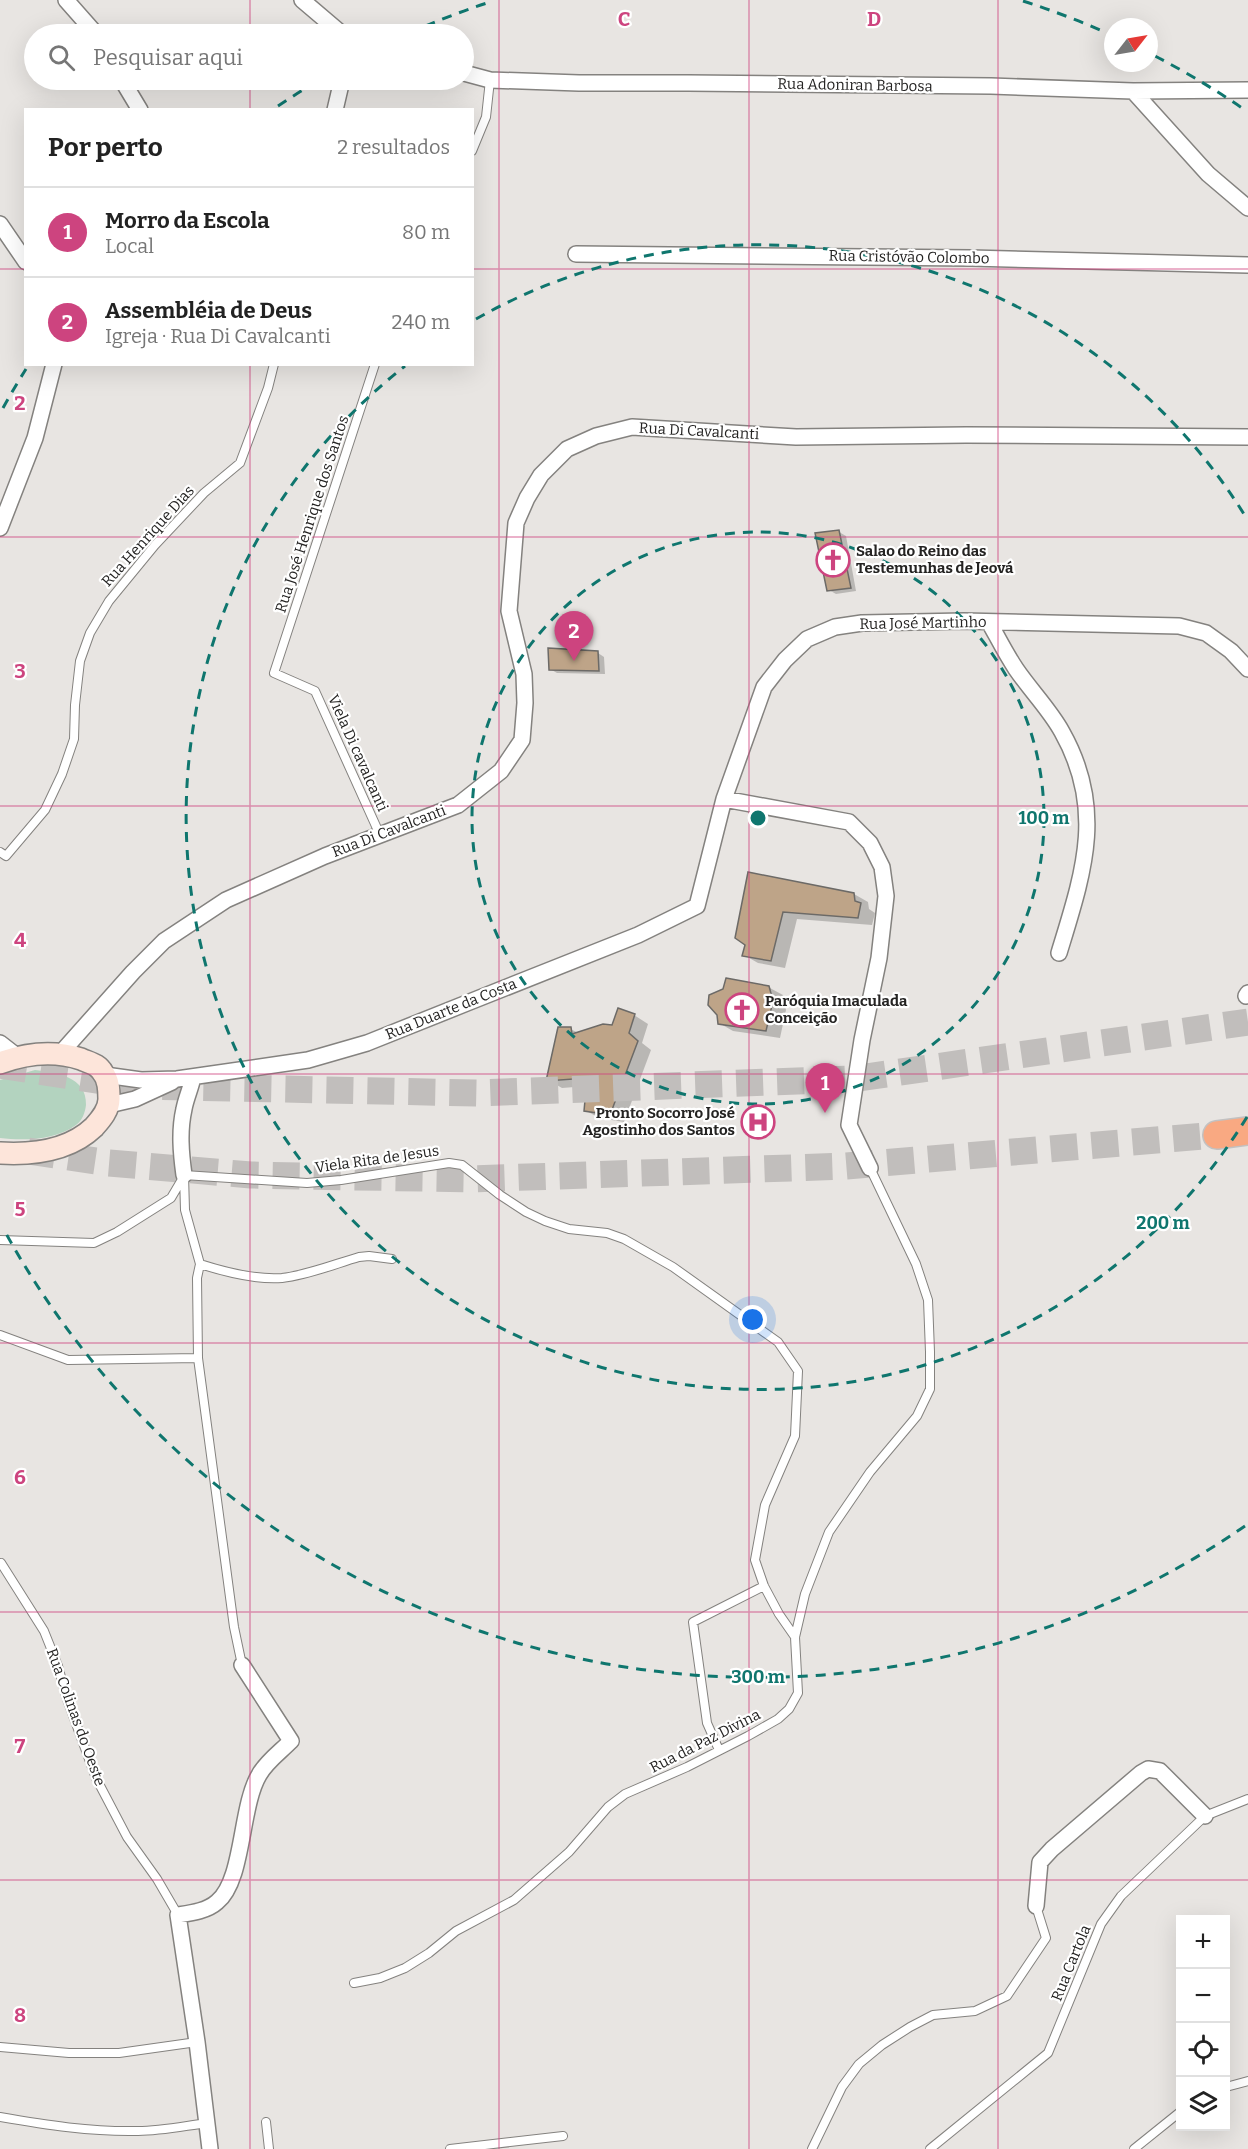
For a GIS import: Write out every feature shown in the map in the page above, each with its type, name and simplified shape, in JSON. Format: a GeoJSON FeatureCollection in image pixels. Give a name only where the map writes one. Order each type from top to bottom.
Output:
{"type":"FeatureCollection","features":[{"type":"Feature","properties":{"kind":"highway"},"geometry":{"type":"LineString","coordinates":[[1217,1135],[1248,1131]]}},
{"type":"Feature","properties":{"kind":"street"},"geometry":{"type":"LineString","coordinates":[[66,0],[87,24]]}},
{"type":"Feature","properties":{"kind":"street"},"geometry":{"type":"LineString","coordinates":[[302,0],[330,24]]}},
{"type":"Feature","properties":{"kind":"street","name":"Rua Adoniran Barbosa"},"geometry":{"type":"LineString","coordinates":[[474,76],[490,80],[579,83],[688,82],[1133,91],[1248,90]]}},
{"type":"Feature","properties":{"kind":"street"},"geometry":{"type":"LineString","coordinates":[[128,90],[139,108]]}},
{"type":"Feature","properties":{"kind":"street"},"geometry":{"type":"LineString","coordinates":[[335,108],[340,90]]}},
{"type":"Feature","properties":{"kind":"street"},"geometry":{"type":"LineString","coordinates":[[1133,91],[1208,174],[1248,208]]}},
{"type":"Feature","properties":{"kind":"street"},"geometry":{"type":"LineString","coordinates":[[0,224],[24,259]]}},
{"type":"Feature","properties":{"kind":"street","name":"Rua Cristóvão Colombo"},"geometry":{"type":"LineString","coordinates":[[576,254],[1246,263]]}},
{"type":"Feature","properties":{"kind":"street"},"geometry":{"type":"LineString","coordinates":[[0,528],[35,438],[53,366]]}},
{"type":"Feature","properties":{"kind":"street","name":"Rua Di Cavalcanti"},"geometry":{"type":"LineString","coordinates":[[60,1054],[133,972],[164,941],[235,896],[325,856],[458,805],[501,771],[522,740],[525,703],[524,674],[509,611],[516,523],[541,475],[567,449],[596,436],[632,427],[796,437],[966,435],[1248,437]]}},
{"type":"Feature","properties":{"kind":"street"},"geometry":{"type":"LineString","coordinates":[[988,622],[1016,668],[1062,731],[1078,765],[1086,797],[1087,837],[1082,878],[1059,953]]}},
{"type":"Feature","properties":{"kind":"street","name":"Rua José Martinho"},"geometry":{"type":"LineString","coordinates":[[698,906],[724,799],[764,687],[785,660],[807,639],[835,627],[862,623],[988,622],[1179,626],[1206,633],[1231,651],[1248,669]]}},
{"type":"Feature","properties":{"kind":"street"},"geometry":{"type":"LineString","coordinates":[[724,799],[849,822],[870,843],[882,867],[886,896],[879,958],[862,1040],[849,1125],[870,1168]]}},
{"type":"Feature","properties":{"kind":"street","name":"Rua Duarte da Costa"},"geometry":{"type":"LineString","coordinates":[[177,1079],[308,1060],[366,1042],[638,935],[698,906]]}},
{"type":"Feature","properties":{"kind":"street"},"geometry":{"type":"LineString","coordinates":[[0,1043],[9,1060],[42,1053],[60,1054],[96,1065],[105,1075],[109,1090],[109,1105],[101,1120],[84,1136],[64,1146],[30,1153],[0,1153]]}},
{"type":"Feature","properties":{"kind":"street"},"geometry":{"type":"LineString","coordinates":[[105,1075],[141,1080],[177,1079]]}},
{"type":"Feature","properties":{"kind":"street"},"geometry":{"type":"LineString","coordinates":[[184,1175],[181,1132],[184,1108],[193,1077]]}},
{"type":"Feature","properties":{"kind":"street"},"geometry":{"type":"LineString","coordinates":[[109,1105],[135,1099],[177,1079]]}},
{"type":"Feature","properties":{"kind":"street"},"geometry":{"type":"LineString","coordinates":[[178,1916],[201,1911],[218,1902],[230,1884],[255,1782],[269,1762],[291,1741],[242,1665]]}},
{"type":"Feature","properties":{"kind":"street"},"geometry":{"type":"LineString","coordinates":[[1036,1906],[1040,1862],[1059,1843],[1148,1769],[1160,1771],[1205,1816]]}},
{"type":"Feature","properties":{"kind":"street","name":"Rua Colinas do Oeste"},"geometry":{"type":"LineString","coordinates":[[178,1916],[210,2149]]}},
{"type":"Feature","properties":{"kind":"lane"},"geometry":{"type":"LineString","coordinates":[[474,146],[486,117],[490,80]]}},
{"type":"Feature","properties":{"kind":"lane","name":"Rua Henrique Dias"},"geometry":{"type":"LineString","coordinates":[[0,852],[6,856],[45,810],[62,774],[74,739],[80,661],[90,633],[108,601],[155,545],[204,494],[240,463],[268,388],[274,366]]}},
{"type":"Feature","properties":{"kind":"lane","name":"Rua José Henrique dos Santos"},"geometry":{"type":"LineString","coordinates":[[274,673],[374,366]]}},
{"type":"Feature","properties":{"kind":"lane","name":"Viela Di cavalcanti"},"geometry":{"type":"LineString","coordinates":[[274,673],[315,691],[380,835]]}},
{"type":"Feature","properties":{"kind":"lane","name":"Viela Rita de Jesus"},"geometry":{"type":"LineString","coordinates":[[184,1175],[307,1183],[448,1163],[462,1165],[500,1195],[535,1216],[569,1229],[607,1233],[624,1239],[673,1267],[778,1342],[798,1371],[795,1436],[765,1505],[754,1560],[779,1614],[795,1637]]}},
{"type":"Feature","properties":{"kind":"lane","name":"Rua da Paz Divina"},"geometry":{"type":"LineString","coordinates":[[354,1983],[380,1978],[405,1968],[429,1953],[456,1931],[514,1900],[569,1852],[608,1807],[625,1794],[719,1750],[778,1719],[789,1709],[798,1693],[795,1637],[805,1594],[829,1532],[870,1472],[917,1416],[930,1389],[928,1300],[916,1264],[870,1168]]}},
{"type":"Feature","properties":{"kind":"lane"},"geometry":{"type":"LineString","coordinates":[[0,1240],[94,1243],[117,1232],[171,1198],[184,1175]]}},
{"type":"Feature","properties":{"kind":"lane"},"geometry":{"type":"LineString","coordinates":[[184,1175],[185,1210],[200,1264],[197,1278],[198,1359],[234,1627],[242,1665]]}},
{"type":"Feature","properties":{"kind":"lane"},"geometry":{"type":"LineString","coordinates":[[200,1264],[224,1272],[273,1278],[293,1276],[359,1257],[392,1259]]}},
{"type":"Feature","properties":{"kind":"lane"},"geometry":{"type":"LineString","coordinates":[[0,1335],[68,1360],[198,1359]]}},
{"type":"Feature","properties":{"kind":"lane","name":"Rua Colinas do Oeste"},"geometry":{"type":"LineString","coordinates":[[1,1563],[44,1631],[96,1778],[127,1837],[158,1879],[178,1916]]}},
{"type":"Feature","properties":{"kind":"lane"},"geometry":{"type":"LineString","coordinates":[[719,1750],[707,1723],[693,1622],[765,1586]]}},
{"type":"Feature","properties":{"kind":"lane","name":"Rua Cartola"},"geometry":{"type":"LineString","coordinates":[[930,2149],[1048,2053],[1101,1924],[1111,1907],[1185,1832],[1205,1816],[1248,1799]]}},
{"type":"Feature","properties":{"kind":"lane"},"geometry":{"type":"LineString","coordinates":[[812,2149],[842,2087],[859,2064],[882,2045],[933,2015],[975,2012],[1007,1996],[1046,1938],[1036,1906]]}},
{"type":"Feature","properties":{"kind":"lane"},"geometry":{"type":"LineString","coordinates":[[0,2047],[69,2053],[119,2054],[197,2042]]}},
{"type":"Feature","properties":{"kind":"lane"},"geometry":{"type":"LineString","coordinates":[[1230,2086],[1248,2081]]}},
{"type":"Feature","properties":{"kind":"lane"},"geometry":{"type":"LineString","coordinates":[[1134,2149],[1176,2115]]}},
{"type":"Feature","properties":{"kind":"lane"},"geometry":{"type":"LineString","coordinates":[[0,2117],[73,2130],[99,2131],[140,2131],[207,2122]]}},
{"type":"Feature","properties":{"kind":"lane"},"geometry":{"type":"LineString","coordinates":[[266,2122],[269,2149]]}},
{"type":"Feature","properties":{"kind":"lane"},"geometry":{"type":"LineString","coordinates":[[450,2149],[563,2136]]}},
{"type":"Feature","properties":{"kind":"green space"},"geometry":{"type":"Polygon","coordinates":[[[35,1070],[61,1075],[76,1082],[85,1095],[86,1105],[82,1118],[76,1125],[59,1134],[29,1139],[0,1138],[0,1080],[35,1070]]]}},
{"type":"Feature","properties":{"kind":"building","name":"Salao do Reino das Testemunhas de Jeová"},"geometry":{"type":"Polygon","coordinates":[[[839,530],[851,588],[827,591],[815,533],[839,530]]]}},
{"type":"Feature","properties":{"kind":"building"},"geometry":{"type":"Polygon","coordinates":[[[548,648],[598,651],[599,671],[549,670],[548,648]]]}},
{"type":"Feature","properties":{"kind":"building"},"geometry":{"type":"Polygon","coordinates":[[[748,872],[854,893],[855,901],[861,903],[858,918],[783,912],[771,961],[742,956],[745,945],[735,938],[748,872]]]}},
{"type":"Feature","properties":{"kind":"building","name":"Paróquia Imaculada Conceição"},"geometry":{"type":"Polygon","coordinates":[[[726,978],[769,986],[773,1001],[766,1031],[718,1024],[717,1015],[708,1005],[709,995],[723,989],[726,978]]]}},
{"type":"Feature","properties":{"kind":"building"},"geometry":{"type":"Polygon","coordinates":[[[618,1008],[635,1014],[629,1033],[638,1041],[610,1115],[584,1111],[587,1078],[546,1081],[558,1027],[571,1027],[572,1034],[603,1024],[612,1025],[618,1008]]]}},
{"type":"Feature","properties":{"kind":"tunnel"},"geometry":{"type":"LineString","coordinates":[[0,1065],[135,1086],[477,1093],[852,1079],[1248,1022]]}},
{"type":"Feature","properties":{"kind":"tunnel"},"geometry":{"type":"LineString","coordinates":[[28,1151],[109,1163],[251,1175],[471,1179],[846,1166],[1217,1135]]}},
{"type":"Feature","properties":{"kind":"place","name":"Salao do Reino das Testemunhas de Jeová"},"geometry":{"type":"Point","coordinates":[833,560]}},
{"type":"Feature","properties":{"kind":"place","name":"Assembléia de Deus"},"geometry":{"type":"Point","coordinates":[574,661]}},
{"type":"Feature","properties":{"kind":"place","name":"Paróquia Imaculada Conceição"},"geometry":{"type":"Point","coordinates":[742,1010]}},
{"type":"Feature","properties":{"kind":"place","name":"Morro da Escola"},"geometry":{"type":"Point","coordinates":[825,1113]}},
{"type":"Feature","properties":{"kind":"place","name":"Pronto Socorro José Agostinho dos Santos"},"geometry":{"type":"Point","coordinates":[758,1122]}}]}
